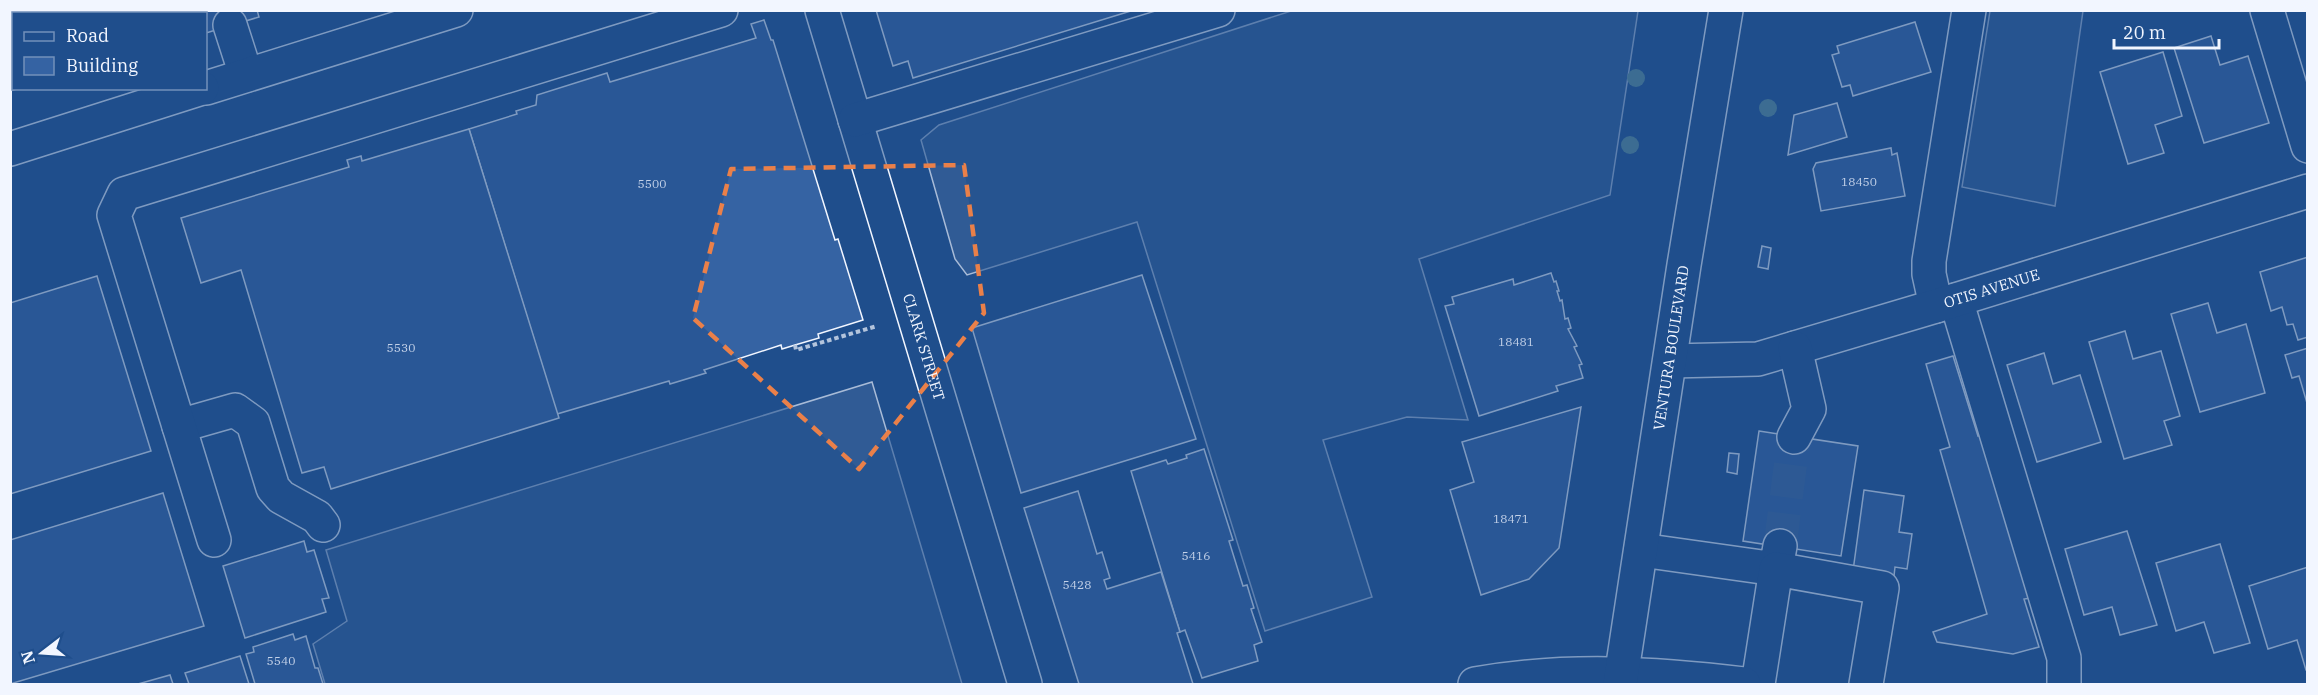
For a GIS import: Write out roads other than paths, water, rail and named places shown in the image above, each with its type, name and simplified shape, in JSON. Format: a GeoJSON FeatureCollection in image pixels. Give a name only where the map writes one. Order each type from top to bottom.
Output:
{"type":"FeatureCollection","features":[{"type":"Feature","properties":{"kind":"street"},"geometry":{"type":"LineString","coordinates":[[214,540],[114,215],[124,194],[721,10]]}},
{"type":"Feature","properties":{"kind":"street","name":"CLARK STREET"},"geometry":{"type":"LineString","coordinates":[[822,10],[1024,684]]}},
{"type":"Feature","properties":{"kind":"street"},"geometry":{"type":"LineString","coordinates":[[855,120],[1218,10]]}},
{"type":"Feature","properties":{"kind":"street","name":"VENTURA BOULEVARD"},"geometry":{"type":"LineString","coordinates":[[1621,679],[1726,10]]}},
{"type":"Feature","properties":{"kind":"street"},"geometry":{"type":"LineString","coordinates":[[1969,10],[1929,261],[1929,274],[1946,303],[2064,657],[2064,684]]}},
{"type":"Feature","properties":{"kind":"street"},"geometry":{"type":"LineString","coordinates":[[2267,10],[2307,146]]}},
{"type":"Feature","properties":{"kind":"street"},"geometry":{"type":"LineString","coordinates":[[207,87],[450,11]]}},
{"type":"Feature","properties":{"kind":"street"},"geometry":{"type":"LineString","coordinates":[[230,25],[246,75]]}},
{"type":"Feature","properties":{"kind":"street"},"geometry":{"type":"LineString","coordinates":[[10,149],[198,90]]}},
{"type":"Feature","properties":{"kind":"street","name":"OTIS AVENUE"},"geometry":{"type":"LineString","coordinates":[[1670,361],[1748,360],[1795,348],[2307,191]]}},
{"type":"Feature","properties":{"kind":"street"},"geometry":{"type":"LineString","coordinates":[[1794,437],[1809,410],[1795,348]]}},
{"type":"Feature","properties":{"kind":"street"},"geometry":{"type":"LineString","coordinates":[[179,426],[235,410],[253,423],[273,488],[281,497],[317,517],[323,525]]}},
{"type":"Feature","properties":{"kind":"street"},"geometry":{"type":"LineString","coordinates":[[1641,550],[1778,558],[1882,588],[1866,684]]}},
{"type":"Feature","properties":{"kind":"street"},"geometry":{"type":"LineString","coordinates":[[1758,684],[1778,558]]}},
{"type":"Feature","properties":{"kind":"street"},"geometry":{"type":"LineString","coordinates":[[1475,684],[1535,675],[1621,679],[1701,679],[1744,684]]}},
{"type":"Feature","properties":{"kind":"tunnel"},"geometry":{"type":"LineString","coordinates":[[1780,546],[1794,437]]}}]}
